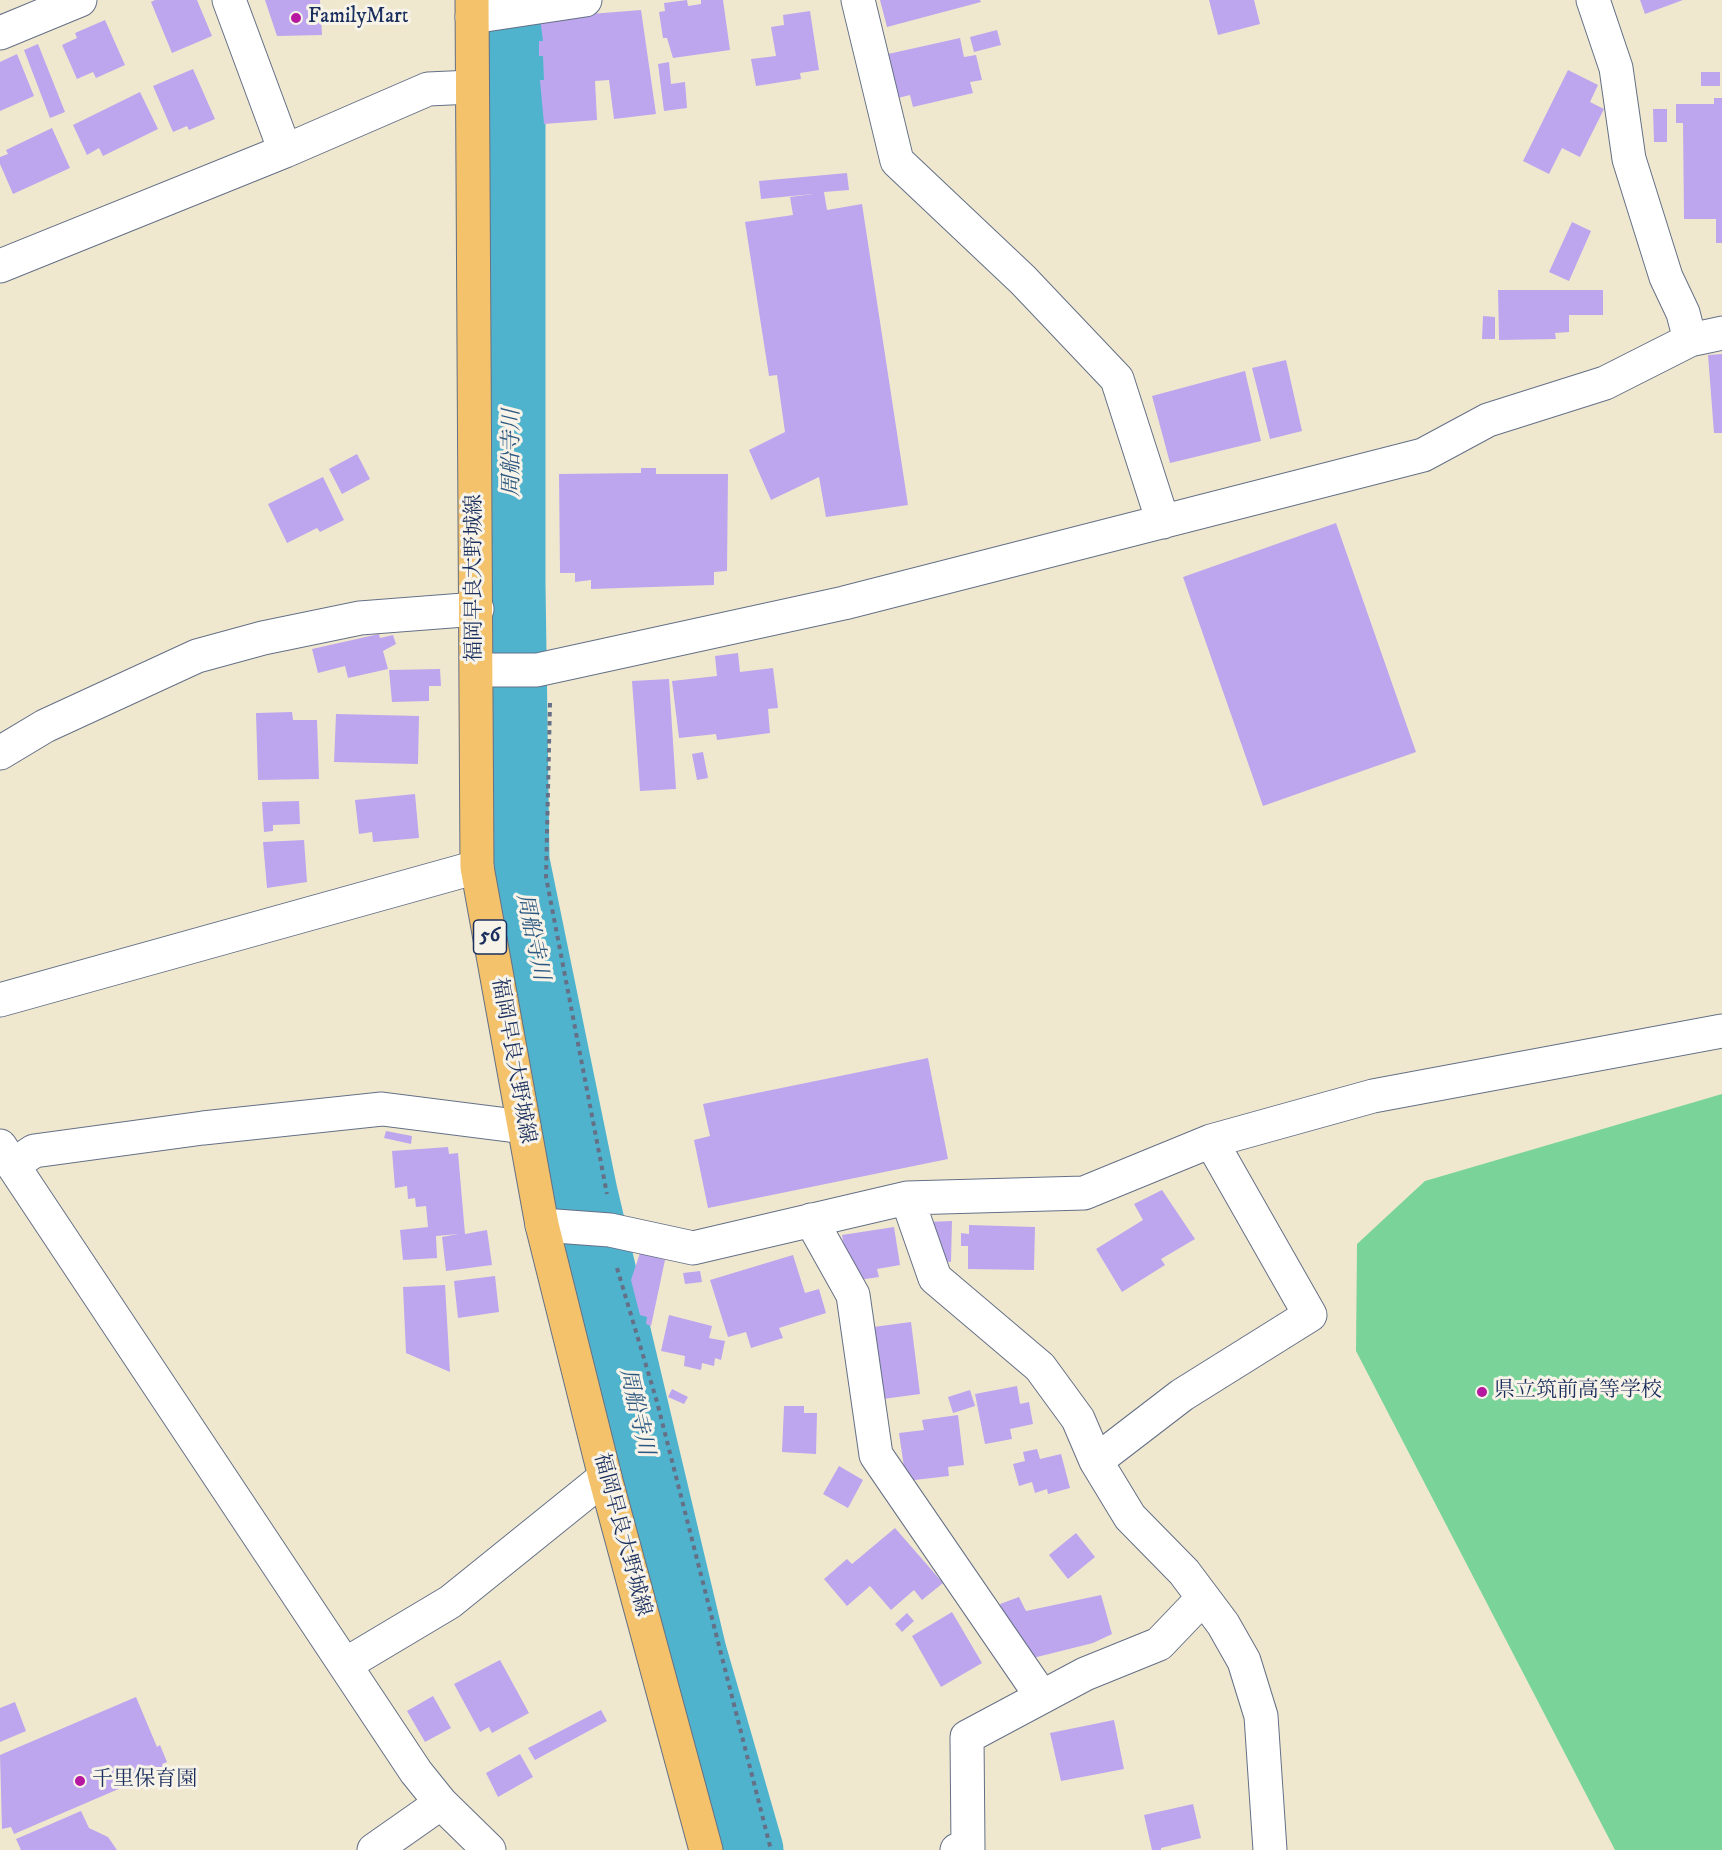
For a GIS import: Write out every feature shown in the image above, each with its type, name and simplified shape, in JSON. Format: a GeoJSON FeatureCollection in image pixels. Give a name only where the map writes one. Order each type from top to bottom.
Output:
{"type":"FeatureCollection","features":[{"type":"Feature","properties":{"kind":"main road","name":"福岡早良大野城線"},"geometry":{"type":"LineString","coordinates":[[472,8],[477,867],[542,1225],[605,1477],[705,1850]]}},
{"type":"Feature","properties":{"kind":"street"},"geometry":{"type":"LineString","coordinates":[[0,33],[80,0]]}},
{"type":"Feature","properties":{"kind":"street"},"geometry":{"type":"LineString","coordinates":[[229,0],[285,152]]}},
{"type":"Feature","properties":{"kind":"street"},"geometry":{"type":"LineString","coordinates":[[472,8],[532,8],[585,0]]}},
{"type":"Feature","properties":{"kind":"street"},"geometry":{"type":"LineString","coordinates":[[858,0],[897,161],[1023,280],[1117,379],[1163,522]]}},
{"type":"Feature","properties":{"kind":"street"},"geometry":{"type":"LineString","coordinates":[[1593,0],[1616,68],[1629,159],[1666,277],[1683,313],[1690,340]]}},
{"type":"Feature","properties":{"kind":"street"},"geometry":{"type":"LineString","coordinates":[[0,266],[285,152],[428,89],[472,87]]}},
{"type":"Feature","properties":{"kind":"street"},"geometry":{"type":"LineString","coordinates":[[477,670],[544,668],[844,603],[1423,455],[1488,420],[1605,383],[1690,340],[1722,333]]}},
{"type":"Feature","properties":{"kind":"street"},"geometry":{"type":"LineString","coordinates":[[0,753],[45,726],[196,656],[263,638],[360,618],[477,609]]}},
{"type":"Feature","properties":{"kind":"street"},"geometry":{"type":"LineString","coordinates":[[0,1000],[477,867]]}},
{"type":"Feature","properties":{"kind":"street"},"geometry":{"type":"LineString","coordinates":[[542,1225],[613,1231],[693,1248],[907,1198],[1084,1193],[1211,1141],[1373,1096],[1722,1031]]}},
{"type":"Feature","properties":{"kind":"street"},"geometry":{"type":"LineString","coordinates":[[489,1850],[441,1803],[417,1772],[7,1156],[203,1128],[382,1109],[524,1127]]}},
{"type":"Feature","properties":{"kind":"street"},"geometry":{"type":"LineString","coordinates":[[1096,1461],[1182,1395],[1310,1315],[1211,1141]]}},
{"type":"Feature","properties":{"kind":"street"},"geometry":{"type":"LineString","coordinates":[[907,1198],[935,1278],[1040,1367],[1078,1419],[1096,1461],[1130,1517],[1184,1572],[1223,1624],[1244,1661],[1261,1716],[1270,1850]]}},
{"type":"Feature","properties":{"kind":"street"},"geometry":{"type":"LineString","coordinates":[[811,1220],[853,1295],[876,1455],[1042,1697]]}},
{"type":"Feature","properties":{"kind":"street"},"geometry":{"type":"LineString","coordinates":[[346,1665],[450,1602],[605,1477]]}},
{"type":"Feature","properties":{"kind":"street"},"geometry":{"type":"LineString","coordinates":[[957,1850],[968,1848],[967,1737],[1085,1674],[1159,1644],[1203,1598]]}},
{"type":"Feature","properties":{"kind":"street"},"geometry":{"type":"LineString","coordinates":[[374,1850],[441,1803]]}},
{"type":"Feature","properties":{"kind":"path"},"geometry":{"type":"LineString","coordinates":[[544,668],[546,877],[608,1197]]}},
{"type":"Feature","properties":{"kind":"path"},"geometry":{"type":"LineString","coordinates":[[613,1231],[616,1264],[657,1402],[771,1850]]}},
{"type":"Feature","properties":{"kind":"green space"},"geometry":{"type":"Polygon","coordinates":[[[1722,1094],[1722,1850],[1615,1850],[1356,1351],[1357,1244],[1425,1181],[1722,1094]]]}},
{"type":"Feature","properties":{"kind":"building"},"geometry":{"type":"Polygon","coordinates":[[[155,0],[197,0],[212,36],[172,53],[151,2],[155,0]]]}},
{"type":"Feature","properties":{"kind":"building","name":"FamilyMart"},"geometry":{"type":"Polygon","coordinates":[[[265,0],[320,0],[322,35],[277,36],[265,0]]]}},
{"type":"Feature","properties":{"kind":"building"},"geometry":{"type":"Polygon","coordinates":[[[687,0],[688,6],[701,4],[701,0],[723,0],[730,50],[673,58],[667,38],[663,38],[659,12],[665,11],[664,3],[687,0]]]}},
{"type":"Feature","properties":{"kind":"building"},"geometry":{"type":"Polygon","coordinates":[[[880,0],[980,0],[981,2],[887,27],[880,0]]]}},
{"type":"Feature","properties":{"kind":"building"},"geometry":{"type":"Polygon","coordinates":[[[1209,0],[1254,0],[1260,24],[1218,35],[1209,0]]]}},
{"type":"Feature","properties":{"kind":"building"},"geometry":{"type":"Polygon","coordinates":[[[1640,0],[1683,0],[1645,14],[1640,0]]]}},
{"type":"Feature","properties":{"kind":"building"},"geometry":{"type":"Polygon","coordinates":[[[641,10],[656,114],[614,119],[609,80],[595,81],[597,120],[544,124],[540,80],[544,80],[543,56],[539,56],[539,41],[543,41],[540,18],[641,10]]]}},
{"type":"Feature","properties":{"kind":"building"},"geometry":{"type":"Polygon","coordinates":[[[810,11],[819,70],[800,73],[801,79],[756,86],[751,59],[776,56],[771,27],[784,25],[783,15],[810,11]]]}},
{"type":"Feature","properties":{"kind":"building"},"geometry":{"type":"Polygon","coordinates":[[[105,20],[125,65],[96,78],[93,72],[77,79],[62,45],[77,38],[75,33],[105,20]]]}},
{"type":"Feature","properties":{"kind":"building"},"geometry":{"type":"Polygon","coordinates":[[[997,30],[1001,45],[974,52],[970,37],[997,30]]]}},
{"type":"Feature","properties":{"kind":"building"},"geometry":{"type":"Polygon","coordinates":[[[960,38],[964,57],[976,55],[982,80],[970,82],[973,93],[913,107],[910,95],[898,98],[888,54],[960,38]]]}},
{"type":"Feature","properties":{"kind":"building"},"geometry":{"type":"Polygon","coordinates":[[[38,44],[65,112],[50,118],[24,50],[38,44]]]}},
{"type":"Feature","properties":{"kind":"building"},"geometry":{"type":"Polygon","coordinates":[[[17,54],[34,96],[0,111],[0,62],[17,54]]]}},
{"type":"Feature","properties":{"kind":"building"},"geometry":{"type":"Polygon","coordinates":[[[669,62],[671,84],[685,82],[687,108],[664,111],[658,64],[669,62]]]}},
{"type":"Feature","properties":{"kind":"building"},"geometry":{"type":"Polygon","coordinates":[[[193,69],[215,119],[189,130],[187,126],[173,132],[153,86],[193,69]]]}},
{"type":"Feature","properties":{"kind":"building"},"geometry":{"type":"Polygon","coordinates":[[[1568,70],[1598,85],[1590,102],[1604,109],[1580,157],[1562,148],[1549,174],[1523,161],[1568,70]]]}},
{"type":"Feature","properties":{"kind":"building"},"geometry":{"type":"Polygon","coordinates":[[[1701,72],[1720,72],[1720,86],[1701,86],[1701,72]]]}},
{"type":"Feature","properties":{"kind":"building"},"geometry":{"type":"Polygon","coordinates":[[[140,92],[158,129],[103,156],[99,148],[87,155],[73,125],[140,92]]]}},
{"type":"Feature","properties":{"kind":"building"},"geometry":{"type":"Polygon","coordinates":[[[1714,98],[1722,98],[1722,243],[1716,243],[1716,219],[1684,219],[1683,123],[1676,123],[1676,104],[1714,104],[1714,98]]]}},
{"type":"Feature","properties":{"kind":"building"},"geometry":{"type":"Polygon","coordinates":[[[1653,109],[1667,109],[1667,142],[1654,142],[1653,109]]]}},
{"type":"Feature","properties":{"kind":"building"},"geometry":{"type":"Polygon","coordinates":[[[52,128],[70,168],[13,194],[0,164],[0,157],[8,154],[6,150],[52,128]]]}},
{"type":"Feature","properties":{"kind":"building"},"geometry":{"type":"Polygon","coordinates":[[[847,173],[849,190],[824,192],[827,210],[862,204],[908,505],[826,517],[819,477],[771,500],[749,450],[785,432],[777,375],[769,376],[745,222],[793,215],[790,197],[813,194],[761,199],[759,181],[847,173]]]}},
{"type":"Feature","properties":{"kind":"building"},"geometry":{"type":"Polygon","coordinates":[[[1572,222],[1591,231],[1569,281],[1549,272],[1572,222]]]}},
{"type":"Feature","properties":{"kind":"building"},"geometry":{"type":"Polygon","coordinates":[[[1498,290],[1603,290],[1603,315],[1569,315],[1569,332],[1555,333],[1556,339],[1499,340],[1498,290]]]}},
{"type":"Feature","properties":{"kind":"building"},"geometry":{"type":"Polygon","coordinates":[[[1483,316],[1495,317],[1495,339],[1482,339],[1483,316]]]}},
{"type":"Feature","properties":{"kind":"building"},"geometry":{"type":"Polygon","coordinates":[[[1722,354],[1722,433],[1714,433],[1708,355],[1722,354]]]}},
{"type":"Feature","properties":{"kind":"building"},"geometry":{"type":"Polygon","coordinates":[[[1286,360],[1302,431],[1270,439],[1252,368],[1286,360]]]}},
{"type":"Feature","properties":{"kind":"building"},"geometry":{"type":"Polygon","coordinates":[[[1245,371],[1261,441],[1170,463],[1152,396],[1245,371]]]}},
{"type":"Feature","properties":{"kind":"building"},"geometry":{"type":"Polygon","coordinates":[[[357,454],[370,479],[342,494],[329,469],[357,454]]]}},
{"type":"Feature","properties":{"kind":"building"},"geometry":{"type":"Polygon","coordinates":[[[641,468],[656,468],[656,474],[728,474],[727,571],[714,572],[714,585],[591,589],[591,580],[575,582],[575,573],[560,573],[559,474],[641,473],[641,468]]]}},
{"type":"Feature","properties":{"kind":"building"},"geometry":{"type":"Polygon","coordinates":[[[323,477],[344,520],[320,532],[317,528],[287,543],[268,504],[323,477]]]}},
{"type":"Feature","properties":{"kind":"building"},"geometry":{"type":"Polygon","coordinates":[[[1336,523],[1416,752],[1263,806],[1183,577],[1336,523]]]}},
{"type":"Feature","properties":{"kind":"building"},"geometry":{"type":"Polygon","coordinates":[[[379,634],[380,638],[393,635],[396,644],[383,651],[388,669],[348,678],[345,666],[318,673],[312,649],[379,634]]]}},
{"type":"Feature","properties":{"kind":"building"},"geometry":{"type":"Polygon","coordinates":[[[738,653],[740,672],[773,668],[778,708],[768,709],[770,733],[717,740],[716,734],[679,738],[672,681],[717,676],[715,656],[738,653]]]}},
{"type":"Feature","properties":{"kind":"building"},"geometry":{"type":"Polygon","coordinates":[[[440,669],[441,686],[429,686],[429,701],[392,702],[389,670],[440,669]]]}},
{"type":"Feature","properties":{"kind":"building"},"geometry":{"type":"Polygon","coordinates":[[[669,679],[676,789],[640,791],[632,681],[669,679]]]}},
{"type":"Feature","properties":{"kind":"building"},"geometry":{"type":"Polygon","coordinates":[[[292,712],[293,720],[317,720],[319,779],[258,780],[256,713],[292,712]]]}},
{"type":"Feature","properties":{"kind":"building"},"geometry":{"type":"Polygon","coordinates":[[[336,714],[419,716],[418,764],[334,762],[336,714]]]}},
{"type":"Feature","properties":{"kind":"building"},"geometry":{"type":"Polygon","coordinates":[[[703,752],[708,778],[697,780],[692,754],[703,752]]]}},
{"type":"Feature","properties":{"kind":"building"},"geometry":{"type":"Polygon","coordinates":[[[415,794],[419,838],[373,842],[372,832],[359,834],[355,800],[415,794]]]}},
{"type":"Feature","properties":{"kind":"building"},"geometry":{"type":"Polygon","coordinates":[[[299,801],[300,824],[273,825],[273,831],[264,832],[262,802],[299,801]]]}},
{"type":"Feature","properties":{"kind":"building"},"geometry":{"type":"Polygon","coordinates":[[[304,840],[307,882],[267,888],[263,842],[304,840]]]}},
{"type":"Feature","properties":{"kind":"building"},"geometry":{"type":"Polygon","coordinates":[[[928,1058],[948,1159],[708,1208],[694,1140],[710,1136],[703,1104],[928,1058]]]}},
{"type":"Feature","properties":{"kind":"building"},"geometry":{"type":"Polygon","coordinates":[[[386,1131],[412,1136],[411,1144],[384,1138],[386,1131]]]}},
{"type":"Feature","properties":{"kind":"building"},"geometry":{"type":"Polygon","coordinates":[[[448,1147],[449,1154],[458,1153],[465,1234],[487,1230],[492,1265],[446,1271],[442,1237],[458,1234],[436,1236],[437,1258],[403,1260],[400,1230],[428,1227],[426,1206],[416,1207],[415,1198],[408,1199],[407,1186],[395,1188],[392,1151],[448,1147]]]}},
{"type":"Feature","properties":{"kind":"building"},"geometry":{"type":"Polygon","coordinates":[[[1162,1190],[1195,1239],[1161,1259],[1165,1265],[1122,1292],[1096,1249],[1143,1220],[1134,1204],[1162,1190]]]}},
{"type":"Feature","properties":{"kind":"building"},"geometry":{"type":"Polygon","coordinates":[[[952,1221],[951,1262],[937,1260],[926,1222],[952,1221]]]}},
{"type":"Feature","properties":{"kind":"building"},"geometry":{"type":"Polygon","coordinates":[[[969,1225],[1035,1227],[1034,1270],[968,1269],[968,1246],[961,1246],[961,1233],[969,1234],[969,1225]]]}},
{"type":"Feature","properties":{"kind":"building"},"geometry":{"type":"Polygon","coordinates":[[[894,1227],[900,1265],[877,1269],[879,1277],[859,1280],[849,1275],[842,1235],[894,1227]]]}},
{"type":"Feature","properties":{"kind":"building"},"geometry":{"type":"Polygon","coordinates":[[[640,1253],[665,1260],[651,1326],[646,1324],[647,1317],[640,1315],[631,1280],[640,1253]]]}},
{"type":"Feature","properties":{"kind":"building"},"geometry":{"type":"Polygon","coordinates":[[[793,1255],[805,1293],[819,1289],[826,1313],[779,1328],[783,1338],[751,1348],[746,1332],[728,1337],[710,1280],[793,1255]]]}},
{"type":"Feature","properties":{"kind":"building"},"geometry":{"type":"Polygon","coordinates":[[[700,1271],[702,1282],[685,1284],[683,1273],[700,1271]]]}},
{"type":"Feature","properties":{"kind":"building"},"geometry":{"type":"Polygon","coordinates":[[[495,1276],[499,1312],[458,1318],[454,1281],[495,1276]]]}},
{"type":"Feature","properties":{"kind":"building"},"geometry":{"type":"Polygon","coordinates":[[[445,1285],[450,1372],[406,1353],[403,1287],[445,1285]]]}},
{"type":"Feature","properties":{"kind":"building"},"geometry":{"type":"Polygon","coordinates":[[[669,1315],[712,1326],[709,1338],[725,1341],[721,1360],[715,1358],[714,1366],[702,1363],[701,1370],[684,1366],[685,1356],[661,1351],[669,1315]]]}},
{"type":"Feature","properties":{"kind":"building"},"geometry":{"type":"Polygon","coordinates":[[[911,1322],[920,1394],[883,1399],[873,1327],[911,1322]]]}},
{"type":"Feature","properties":{"kind":"building"},"geometry":{"type":"Polygon","coordinates":[[[1017,1386],[1020,1404],[1029,1402],[1033,1424],[1010,1429],[1012,1439],[985,1444],[975,1394],[1017,1386]]]}},
{"type":"Feature","properties":{"kind":"building"},"geometry":{"type":"Polygon","coordinates":[[[672,1389],[688,1397],[684,1404],[668,1397],[672,1389]]]}},
{"type":"Feature","properties":{"kind":"building"},"geometry":{"type":"Polygon","coordinates":[[[970,1390],[975,1406],[953,1413],[948,1397],[970,1390]]]}},
{"type":"Feature","properties":{"kind":"building"},"geometry":{"type":"Polygon","coordinates":[[[784,1406],[804,1406],[804,1413],[817,1413],[816,1454],[782,1452],[784,1406]]]}},
{"type":"Feature","properties":{"kind":"building"},"geometry":{"type":"Polygon","coordinates":[[[958,1415],[964,1465],[948,1467],[949,1476],[906,1481],[899,1433],[924,1430],[922,1420],[958,1415]]]}},
{"type":"Feature","properties":{"kind":"building"},"geometry":{"type":"Polygon","coordinates":[[[1037,1449],[1040,1459],[1061,1454],[1070,1488],[1048,1494],[1047,1489],[1035,1493],[1032,1482],[1019,1486],[1013,1464],[1025,1461],[1023,1452],[1037,1449]]]}},
{"type":"Feature","properties":{"kind":"building"},"geometry":{"type":"Polygon","coordinates":[[[839,1466],[863,1480],[848,1508],[823,1494],[839,1466]]]}},
{"type":"Feature","properties":{"kind":"building"},"geometry":{"type":"Polygon","coordinates":[[[895,1528],[943,1583],[922,1600],[914,1590],[891,1610],[870,1586],[847,1606],[824,1579],[847,1559],[852,1564],[895,1528]]]}},
{"type":"Feature","properties":{"kind":"building"},"geometry":{"type":"Polygon","coordinates":[[[1076,1533],[1095,1557],[1068,1579],[1049,1555],[1076,1533]]]}},
{"type":"Feature","properties":{"kind":"building"},"geometry":{"type":"Polygon","coordinates":[[[1101,1595],[1112,1634],[1093,1643],[1029,1659],[1020,1655],[1000,1604],[1019,1597],[1026,1611],[1101,1595]]]}},
{"type":"Feature","properties":{"kind":"building"},"geometry":{"type":"Polygon","coordinates":[[[952,1612],[982,1663],[941,1687],[912,1636],[952,1612]]]}},
{"type":"Feature","properties":{"kind":"building"},"geometry":{"type":"Polygon","coordinates":[[[907,1613],[914,1621],[902,1632],[895,1624],[907,1613]]]}},
{"type":"Feature","properties":{"kind":"building"},"geometry":{"type":"Polygon","coordinates":[[[500,1660],[529,1713],[492,1733],[489,1727],[480,1732],[454,1684],[500,1660]]]}},
{"type":"Feature","properties":{"kind":"building"},"geometry":{"type":"Polygon","coordinates":[[[433,1696],[451,1728],[425,1742],[407,1711],[433,1696]]]}},
{"type":"Feature","properties":{"kind":"building"},"geometry":{"type":"Polygon","coordinates":[[[136,1697],[157,1747],[160,1745],[167,1762],[162,1764],[165,1769],[14,1834],[11,1827],[2,1829],[0,1755],[136,1697]]]}},
{"type":"Feature","properties":{"kind":"building"},"geometry":{"type":"Polygon","coordinates":[[[15,1702],[26,1731],[0,1742],[0,1708],[15,1702]]]}},
{"type":"Feature","properties":{"kind":"building"},"geometry":{"type":"Polygon","coordinates":[[[601,1710],[607,1721],[535,1760],[528,1748],[601,1710]]]}},
{"type":"Feature","properties":{"kind":"building"},"geometry":{"type":"Polygon","coordinates":[[[1114,1720],[1124,1769],[1061,1781],[1050,1733],[1114,1720]]]}},
{"type":"Feature","properties":{"kind":"building"},"geometry":{"type":"Polygon","coordinates":[[[520,1754],[533,1777],[498,1797],[486,1773],[520,1754]]]}},
{"type":"Feature","properties":{"kind":"building"},"geometry":{"type":"Polygon","coordinates":[[[1193,1804],[1201,1838],[1161,1848],[1161,1850],[1152,1850],[1144,1815],[1193,1804]]]}},
{"type":"Feature","properties":{"kind":"building"},"geometry":{"type":"Polygon","coordinates":[[[81,1811],[89,1828],[108,1837],[117,1850],[21,1850],[16,1839],[81,1811]]]}},
{"type":"Feature","properties":{"kind":"waterway","name":"周船寺川"},"geometry":{"type":"LineString","coordinates":[[511,0],[511,584],[515,861],[583,1193],[692,1652],[749,1850]]}},
{"type":"Feature","properties":{"kind":"place","name":"FamilyMart"},"geometry":{"type":"Point","coordinates":[296,18]}},
{"type":"Feature","properties":{"kind":"place","name":"県立筑前高等学校"},"geometry":{"type":"Point","coordinates":[1482,1392]}},
{"type":"Feature","properties":{"kind":"place","name":"千里保育園"},"geometry":{"type":"Point","coordinates":[80,1781]}}]}
